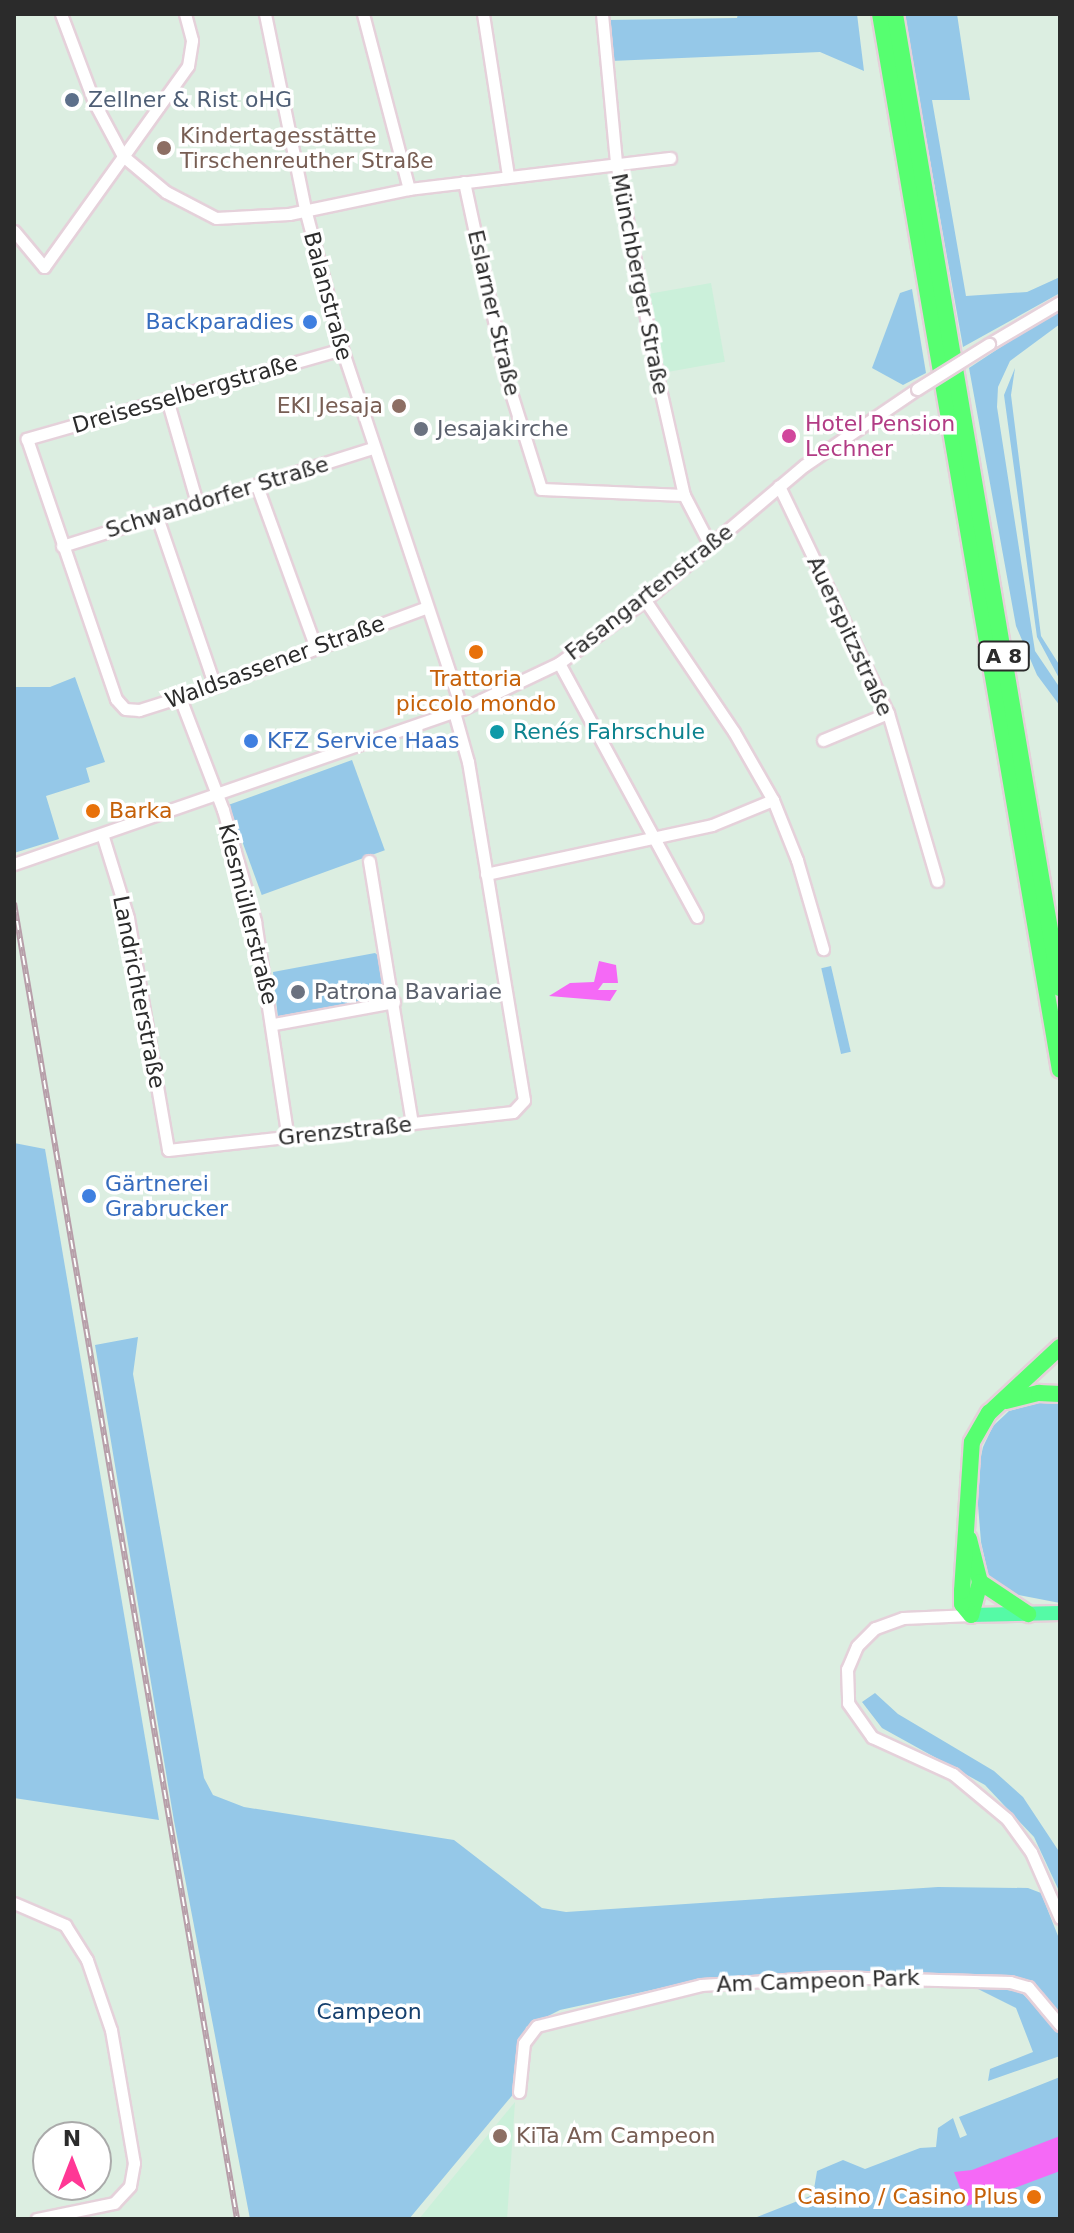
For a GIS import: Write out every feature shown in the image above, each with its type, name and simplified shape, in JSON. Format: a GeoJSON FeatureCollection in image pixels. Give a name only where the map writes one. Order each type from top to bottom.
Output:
{"type":"FeatureCollection","features":[{"type":"Feature","properties":{"kind":"highway","name":"A 8"},"geometry":{"type":"LineString","coordinates":[[880,14],[1060,1070]]}},
{"type":"Feature","properties":{"kind":"highway","name":"A 8"},"geometry":{"type":"LineString","coordinates":[[895,14],[1060,988]]}},
{"type":"Feature","properties":{"kind":"highway"},"geometry":{"type":"LineString","coordinates":[[971,1615],[962,1604],[969,1539],[970,1449],[980,1423],[1060,1347]]}},
{"type":"Feature","properties":{"kind":"highway"},"geometry":{"type":"LineString","coordinates":[[1001,1402],[1039,1393],[1060,1394]]}},
{"type":"Feature","properties":{"kind":"highway"},"geometry":{"type":"LineString","coordinates":[[969,1539],[980,1582],[971,1615]]}},
{"type":"Feature","properties":{"kind":"highway"},"geometry":{"type":"LineString","coordinates":[[980,1582],[1028,1614]]}},
{"type":"Feature","properties":{"kind":"main road"},"geometry":{"type":"LineString","coordinates":[[971,1615],[1060,1613]]}},
{"type":"Feature","properties":{"kind":"street"},"geometry":{"type":"LineString","coordinates":[[61,14],[94,102],[123,156],[166,192],[205,214],[239,219],[409,189],[670,158]]}},
{"type":"Feature","properties":{"kind":"street"},"geometry":{"type":"LineString","coordinates":[[14,231],[44,267],[188,66],[192,40],[185,14]]}},
{"type":"Feature","properties":{"kind":"street","name":"Balanstraße"},"geometry":{"type":"LineString","coordinates":[[265,14],[305,209],[342,349],[458,710],[521,1107]]}},
{"type":"Feature","properties":{"kind":"street"},"geometry":{"type":"LineString","coordinates":[[363,14],[409,189]]}},
{"type":"Feature","properties":{"kind":"street"},"geometry":{"type":"LineString","coordinates":[[483,14],[508,175]]}},
{"type":"Feature","properties":{"kind":"street","name":"Münchberger Straße"},"geometry":{"type":"LineString","coordinates":[[602,14],[616,162],[684,495],[710,545]]}},
{"type":"Feature","properties":{"kind":"street","name":"Eslarner Straße"},"geometry":{"type":"LineString","coordinates":[[464,182],[506,377],[541,489],[684,495]]}},
{"type":"Feature","properties":{"kind":"street","name":"Fasangartenstraße"},"geometry":{"type":"LineString","coordinates":[[14,864],[103,837],[458,710],[559,663],[645,600],[779,486],[917,389],[1060,302]]}},
{"type":"Feature","properties":{"kind":"street","name":"Dreisesselbergstraße"},"geometry":{"type":"LineString","coordinates":[[62,546],[27,439],[342,349]]}},
{"type":"Feature","properties":{"kind":"street"},"geometry":{"type":"LineString","coordinates":[[167,399],[197,503]]}},
{"type":"Feature","properties":{"kind":"street","name":"Schwandorfer Straße"},"geometry":{"type":"LineString","coordinates":[[62,546],[372,448]]}},
{"type":"Feature","properties":{"kind":"street"},"geometry":{"type":"LineString","coordinates":[[257,486],[316,648]]}},
{"type":"Feature","properties":{"kind":"street","name":"Auerspitzstraße"},"geometry":{"type":"LineString","coordinates":[[779,486],[888,713],[937,881]]}},
{"type":"Feature","properties":{"kind":"street"},"geometry":{"type":"LineString","coordinates":[[156,514],[215,686]]}},
{"type":"Feature","properties":{"kind":"street","name":"Waldsassener Straße"},"geometry":{"type":"LineString","coordinates":[[62,546],[116,699],[125,709],[180,698],[425,608]]}},
{"type":"Feature","properties":{"kind":"street"},"geometry":{"type":"LineString","coordinates":[[645,600],[734,732],[773,800],[797,860],[823,949]]}},
{"type":"Feature","properties":{"kind":"street"},"geometry":{"type":"LineString","coordinates":[[559,663],[697,917]]}},
{"type":"Feature","properties":{"kind":"street","name":"Kiesmüllerstraße"},"geometry":{"type":"LineString","coordinates":[[180,698],[217,796],[255,921],[274,1024],[288,1138]]}},
{"type":"Feature","properties":{"kind":"street"},"geometry":{"type":"LineString","coordinates":[[823,740],[888,713]]}},
{"type":"Feature","properties":{"kind":"street"},"geometry":{"type":"LineString","coordinates":[[486,874],[712,825],[773,800]]}},
{"type":"Feature","properties":{"kind":"street","name":"Landrichterstraße"},"geometry":{"type":"LineString","coordinates":[[103,837],[128,918],[168,1150]]}},
{"type":"Feature","properties":{"kind":"street"},"geometry":{"type":"LineString","coordinates":[[369,861],[412,1124]]}},
{"type":"Feature","properties":{"kind":"street"},"geometry":{"type":"LineString","coordinates":[[274,1024],[394,1002]]}},
{"type":"Feature","properties":{"kind":"street","name":"Grenzstraße"},"geometry":{"type":"LineString","coordinates":[[168,1150],[412,1124],[521,1107]]}},
{"type":"Feature","properties":{"kind":"street"},"geometry":{"type":"LineString","coordinates":[[971,1615],[903,1618],[875,1628],[857,1646],[847,1669],[848,1703],[872,1737],[953,1774],[990,1802],[1026,1844],[1060,1918]]}},
{"type":"Feature","properties":{"kind":"street"},"geometry":{"type":"LineString","coordinates":[[14,1903],[65,1925],[87,1960],[111,2030],[134,2163],[130,2186],[114,2203],[37,2219]]}},
{"type":"Feature","properties":{"kind":"street","name":"Am Campeon Park"},"geometry":{"type":"LineString","coordinates":[[519,2092],[524,2043],[537,2026],[701,1985],[830,1977],[1010,1982],[1028,1987],[1060,2025]]}},
{"type":"Feature","properties":{"kind":"shaded area"},"geometry":{"type":"Polygon","coordinates":[[[711,283],[725,362],[662,373],[648,294],[711,283]]]}},
{"type":"Feature","properties":{"kind":"shaded area"},"geometry":{"type":"Polygon","coordinates":[[[599,961],[616,965],[618,983],[603,983],[598,990],[617,990],[610,1001],[549,996],[570,983],[594,982],[599,961]]]}},
{"type":"Feature","properties":{"kind":"shaded area","name":"KiTa Am Campeon"},"geometry":{"type":"Polygon","coordinates":[[[515,2102],[507,2219],[419,2219],[459,2170],[515,2102]]]}},
{"type":"Feature","properties":{"kind":"shaded area"},"geometry":{"type":"Polygon","coordinates":[[[1060,2136],[1060,2171],[967,2206],[954,2172],[972,2170],[1060,2136]]]}},
{"type":"Feature","properties":{"kind":"green space"},"geometry":{"type":"Polygon","coordinates":[[[738,14],[857,14],[864,71],[820,52],[611,61],[607,20],[737,18],[738,14]]]}},
{"type":"Feature","properties":{"kind":"green space"},"geometry":{"type":"Polygon","coordinates":[[[904,14],[957,14],[970,100],[932,100],[966,296],[1027,292],[1060,277],[1060,293],[963,347],[904,14]]]}},
{"type":"Feature","properties":{"kind":"green space"},"geometry":{"type":"Polygon","coordinates":[[[912,289],[926,373],[903,385],[872,368],[900,293],[912,289]]]}},
{"type":"Feature","properties":{"kind":"green space"},"geometry":{"type":"Polygon","coordinates":[[[1060,308],[1060,324],[1010,361],[998,387],[997,407],[1035,651],[1060,688],[1060,706],[1037,675],[1016,626],[969,368],[1060,308]]]}},
{"type":"Feature","properties":{"kind":"green space"},"geometry":{"type":"Polygon","coordinates":[[[1015,368],[1011,395],[1041,636],[1060,666],[1060,680],[1037,637],[1004,395],[1015,368]]]}},
{"type":"Feature","properties":{"kind":"green space"},"geometry":{"type":"Polygon","coordinates":[[[75,677],[105,762],[86,768],[90,782],[46,796],[59,839],[14,853],[14,687],[50,687],[75,677]]]}},
{"type":"Feature","properties":{"kind":"green space"},"geometry":{"type":"Polygon","coordinates":[[[352,760],[385,850],[262,895],[229,805],[352,760]]]}},
{"type":"Feature","properties":{"kind":"green space"},"geometry":{"type":"Polygon","coordinates":[[[375,953],[383,959],[386,1001],[278,1018],[273,972],[375,953]]]}},
{"type":"Feature","properties":{"kind":"green space"},"geometry":{"type":"Polygon","coordinates":[[[831,966],[851,1052],[841,1054],[821,968],[831,966]]]}},
{"type":"Feature","properties":{"kind":"green space"},"geometry":{"type":"Polygon","coordinates":[[[14,1143],[45,1149],[159,1820],[14,1798],[14,1143]]]}},
{"type":"Feature","properties":{"kind":"green space","name":"Campeon"},"geometry":{"type":"Polygon","coordinates":[[[138,1337],[133,1374],[204,1778],[213,1795],[244,1807],[454,1840],[542,1908],[566,1912],[938,1887],[1028,1888],[1041,1893],[1060,1941],[1060,2016],[1030,1981],[1014,1976],[859,1971],[702,1979],[560,2010],[526,2027],[515,2092],[409,2219],[250,2219],[174,1821],[95,1345],[138,1337]]]}},
{"type":"Feature","properties":{"kind":"green space"},"geometry":{"type":"Polygon","coordinates":[[[1045,1401],[1060,1403],[1060,1603],[1008,1593],[989,1578],[981,1542],[976,1480],[983,1447],[993,1426],[1009,1411],[1045,1401]]]}},
{"type":"Feature","properties":{"kind":"green space"},"geometry":{"type":"Polygon","coordinates":[[[875,1693],[898,1714],[994,1771],[1023,1797],[1060,1853],[1060,1893],[1034,1837],[985,1785],[882,1728],[862,1702],[875,1693]]]}},
{"type":"Feature","properties":{"kind":"green space"},"geometry":{"type":"Polygon","coordinates":[[[970,1985],[1021,1992],[1060,2032],[1060,2056],[988,2081],[990,2069],[1033,2052],[1016,2008],[970,1985]]]}},
{"type":"Feature","properties":{"kind":"green space"},"geometry":{"type":"Polygon","coordinates":[[[1060,2077],[1060,2219],[752,2219],[813,2195],[817,2171],[843,2160],[865,2169],[920,2148],[936,2147],[938,2128],[953,2118],[960,2138],[967,2135],[959,2117],[1060,2077]]]}},
{"type":"Feature","properties":{"kind":"railway"},"geometry":{"type":"LineString","coordinates":[[14,903],[237,2219]]}},
{"type":"Feature","properties":{"kind":"place","name":"Zellner & Rist oHG"},"geometry":{"type":"Point","coordinates":[72,100]}},
{"type":"Feature","properties":{"kind":"place","name":"Kindertagesstätte Tirschenreuther Straße"},"geometry":{"type":"Point","coordinates":[164,148]}},
{"type":"Feature","properties":{"kind":"place","name":"Backparadies"},"geometry":{"type":"Point","coordinates":[310,322]}},
{"type":"Feature","properties":{"kind":"place","name":"EKI Jesaja"},"geometry":{"type":"Point","coordinates":[399,406]}},
{"type":"Feature","properties":{"kind":"place","name":"Jesajakirche"},"geometry":{"type":"Point","coordinates":[421,429]}},
{"type":"Feature","properties":{"kind":"place","name":"Hotel Pension Lechner"},"geometry":{"type":"Point","coordinates":[789,436]}},
{"type":"Feature","properties":{"kind":"place","name":"Trattoria piccolo mondo"},"geometry":{"type":"Point","coordinates":[476,652]}},
{"type":"Feature","properties":{"kind":"place","name":"Renés Fahrschule"},"geometry":{"type":"Point","coordinates":[497,732]}},
{"type":"Feature","properties":{"kind":"place","name":"KFZ Service Haas"},"geometry":{"type":"Point","coordinates":[251,741]}},
{"type":"Feature","properties":{"kind":"place","name":"Barka"},"geometry":{"type":"Point","coordinates":[93,811]}},
{"type":"Feature","properties":{"kind":"place","name":"Patrona Bavariae"},"geometry":{"type":"Point","coordinates":[298,992]}},
{"type":"Feature","properties":{"kind":"place","name":"Gärtnerei Grabrucker"},"geometry":{"type":"Point","coordinates":[89,1196]}},
{"type":"Feature","properties":{"kind":"place","name":"KiTa Am Campeon"},"geometry":{"type":"Point","coordinates":[500,2136]}},
{"type":"Feature","properties":{"kind":"place","name":"Casino / Casino Plus"},"geometry":{"type":"Point","coordinates":[1034,2197]}}]}
